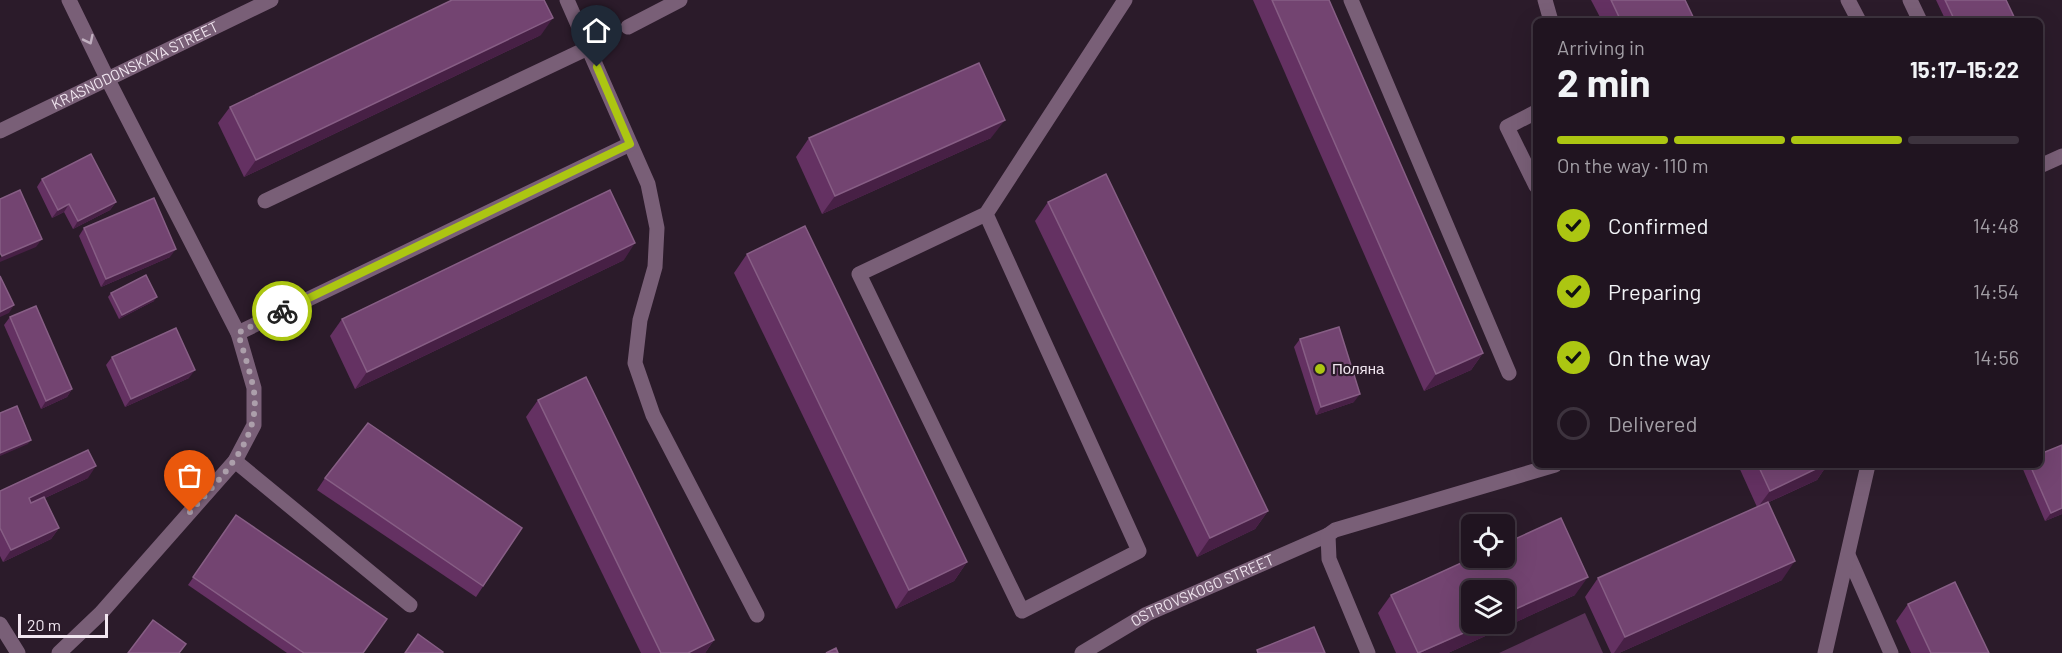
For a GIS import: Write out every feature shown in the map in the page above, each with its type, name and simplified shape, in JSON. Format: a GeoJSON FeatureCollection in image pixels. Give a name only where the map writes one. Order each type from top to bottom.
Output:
{"type":"FeatureCollection","features":[{"type":"Feature","properties":{"kind":"street"},"geometry":{"type":"LineString","coordinates":[[59,653],[100,613],[235,461],[254,424],[254,388],[238,333],[69,0]]}},
{"type":"Feature","properties":{"kind":"street","name":"KRASNODONSKAYA STREET"},"geometry":{"type":"LineString","coordinates":[[0,131],[271,0]]}},
{"type":"Feature","properties":{"kind":"street"},"geometry":{"type":"LineString","coordinates":[[567,0],[648,184],[657,228],[655,267],[640,320],[636,363],[653,415],[757,615]]}},
{"type":"Feature","properties":{"kind":"street"},"geometry":{"type":"LineString","coordinates":[[628,27],[680,0]]}},
{"type":"Feature","properties":{"kind":"street"},"geometry":{"type":"LineString","coordinates":[[986,214],[1139,551],[1022,611],[859,274],[986,214],[1125,0]]}},
{"type":"Feature","properties":{"kind":"street"},"geometry":{"type":"LineString","coordinates":[[1351,0],[1509,373]]}},
{"type":"Feature","properties":{"kind":"street"},"geometry":{"type":"LineString","coordinates":[[1545,0],[1550,18]]}},
{"type":"Feature","properties":{"kind":"street"},"geometry":{"type":"LineString","coordinates":[[1848,0],[1857,18]]}},
{"type":"Feature","properties":{"kind":"street"},"geometry":{"type":"LineString","coordinates":[[1910,0],[1919,18]]}},
{"type":"Feature","properties":{"kind":"street"},"geometry":{"type":"LineString","coordinates":[[265,201],[588,48]]}},
{"type":"Feature","properties":{"kind":"street"},"geometry":{"type":"LineString","coordinates":[[1533,114],[1507,128],[1533,180]]}},
{"type":"Feature","properties":{"kind":"street"},"geometry":{"type":"LineString","coordinates":[[238,333],[630,144]]}},
{"type":"Feature","properties":{"kind":"street"},"geometry":{"type":"LineString","coordinates":[[2043,165],[2062,156]]}},
{"type":"Feature","properties":{"kind":"street"},"geometry":{"type":"LineString","coordinates":[[235,461],[410,605]]}},
{"type":"Feature","properties":{"kind":"street","name":"OSTROVSKOGO STREET"},"geometry":{"type":"LineString","coordinates":[[1082,653],[1147,614],[1335,530],[1544,468]]}},
{"type":"Feature","properties":{"kind":"street"},"geometry":{"type":"LineString","coordinates":[[1825,653],[1867,468]]}},
{"type":"Feature","properties":{"kind":"street"},"geometry":{"type":"LineString","coordinates":[[1328,535],[1329,559],[1368,653]]}},
{"type":"Feature","properties":{"kind":"street"},"geometry":{"type":"LineString","coordinates":[[1848,555],[1891,653]]}},
{"type":"Feature","properties":{"kind":"street"},"geometry":{"type":"LineString","coordinates":[[0,624],[18,653]]}},
{"type":"Feature","properties":{"kind":"shaded area"},"geometry":{"type":"Polygon","coordinates":[[[1585,613],[1603,653],[1499,653],[1585,613]]]}},
{"type":"Feature","properties":{"kind":"building"},"geometry":{"type":"Polygon","coordinates":[[[452,0],[544,0],[553,18],[256,160],[230,107],[452,0]]]}},
{"type":"Feature","properties":{"kind":"building"},"geometry":{"type":"Polygon","coordinates":[[[1272,0],[1329,0],[1483,353],[1436,374],[1272,0]]]}},
{"type":"Feature","properties":{"kind":"building"},"geometry":{"type":"Polygon","coordinates":[[[1611,0],[1685,0],[1694,18],[1620,18],[1611,0]]]}},
{"type":"Feature","properties":{"kind":"building"},"geometry":{"type":"Polygon","coordinates":[[[1945,0],[2006,0],[2015,18],[1954,18],[1945,0]]]}},
{"type":"Feature","properties":{"kind":"building"},"geometry":{"type":"Polygon","coordinates":[[[979,63],[1005,120],[835,196],[809,138],[979,63]]]}},
{"type":"Feature","properties":{"kind":"building"},"geometry":{"type":"Polygon","coordinates":[[[91,154],[116,202],[78,221],[69,204],[58,210],[42,179],[91,154]]]}},
{"type":"Feature","properties":{"kind":"building"},"geometry":{"type":"Polygon","coordinates":[[[1106,174],[1268,511],[1210,538],[1048,202],[1106,174]]]}},
{"type":"Feature","properties":{"kind":"building"},"geometry":{"type":"Polygon","coordinates":[[[20,190],[42,239],[2,256],[0,253],[0,199],[20,190]]]}},
{"type":"Feature","properties":{"kind":"building"},"geometry":{"type":"Polygon","coordinates":[[[610,190],[635,243],[367,372],[342,319],[610,190]]]}},
{"type":"Feature","properties":{"kind":"building"},"geometry":{"type":"Polygon","coordinates":[[[154,198],[176,249],[106,279],[84,228],[154,198]]]}},
{"type":"Feature","properties":{"kind":"building"},"geometry":{"type":"Polygon","coordinates":[[[805,226],[967,562],[909,590],[747,254],[805,226]]]}},
{"type":"Feature","properties":{"kind":"building"},"geometry":{"type":"Polygon","coordinates":[[[146,275],[157,297],[122,315],[111,293],[146,275]]]}},
{"type":"Feature","properties":{"kind":"building"},"geometry":{"type":"Polygon","coordinates":[[[0,276],[14,305],[0,312],[0,276]]]}},
{"type":"Feature","properties":{"kind":"building"},"geometry":{"type":"Polygon","coordinates":[[[36,306],[72,389],[46,401],[10,317],[36,306]]]}},
{"type":"Feature","properties":{"kind":"building"},"geometry":{"type":"Polygon","coordinates":[[[1339,327],[1360,394],[1321,407],[1300,339],[1339,327]]]}},
{"type":"Feature","properties":{"kind":"building"},"geometry":{"type":"Polygon","coordinates":[[[176,328],[195,370],[131,399],[112,357],[176,328]]]}},
{"type":"Feature","properties":{"kind":"building"},"geometry":{"type":"Polygon","coordinates":[[[586,377],[714,640],[688,653],[661,653],[538,400],[586,377]]]}},
{"type":"Feature","properties":{"kind":"building"},"geometry":{"type":"Polygon","coordinates":[[[17,406],[31,440],[0,453],[0,413],[17,406]]]}},
{"type":"Feature","properties":{"kind":"building"},"geometry":{"type":"Polygon","coordinates":[[[368,423],[522,528],[483,586],[325,478],[368,423]]]}},
{"type":"Feature","properties":{"kind":"building"},"geometry":{"type":"Polygon","coordinates":[[[2062,445],[2062,508],[2051,513],[2031,468],[2043,468],[2043,453],[2062,445]]]}},
{"type":"Feature","properties":{"kind":"building"},"geometry":{"type":"Polygon","coordinates":[[[88,450],[96,466],[29,498],[31,503],[44,497],[59,528],[11,550],[0,528],[0,491],[88,450]]]}},
{"type":"Feature","properties":{"kind":"building"},"geometry":{"type":"Polygon","coordinates":[[[1759,468],[1818,468],[1770,491],[1759,468]]]}},
{"type":"Feature","properties":{"kind":"building"},"geometry":{"type":"Polygon","coordinates":[[[1768,502],[1795,561],[1625,637],[1598,578],[1768,502]]]}},
{"type":"Feature","properties":{"kind":"building"},"geometry":{"type":"Polygon","coordinates":[[[236,515],[387,619],[363,653],[304,653],[193,577],[236,515]]]}},
{"type":"Feature","properties":{"kind":"building"},"geometry":{"type":"Polygon","coordinates":[[[1561,518],[1588,577],[1515,609],[1515,580],[1461,580],[1461,634],[1418,653],[1391,595],[1461,563],[1461,568],[1515,568],[1515,539],[1561,518]]]}},
{"type":"Feature","properties":{"kind":"building"},"geometry":{"type":"Polygon","coordinates":[[[1955,582],[1989,653],[1931,653],[1908,604],[1955,582]]]}},
{"type":"Feature","properties":{"kind":"building"},"geometry":{"type":"Polygon","coordinates":[[[153,620],[186,644],[179,653],[128,653],[153,620]]]}},
{"type":"Feature","properties":{"kind":"building"},"geometry":{"type":"Polygon","coordinates":[[[1314,627],[1325,653],[1258,653],[1257,650],[1314,627]]]}},
{"type":"Feature","properties":{"kind":"building"},"geometry":{"type":"Polygon","coordinates":[[[418,634],[443,652],[405,653],[418,634]]]}},
{"type":"Feature","properties":{"kind":"building"},"geometry":{"type":"Polygon","coordinates":[[[836,648],[838,653],[826,653],[836,648]]]}},
{"type":"Feature","properties":{"kind":"way so far"},"geometry":{"type":"LineString","coordinates":[[190,512],[235,461],[254,424],[254,388],[238,333],[282,311]]}},
{"type":"Feature","properties":{"kind":"place","name":"Поляна"},"geometry":{"type":"Point","coordinates":[1320,369]}},
{"type":"Feature","properties":{"kind":"route"},"geometry":{"type":"LineString","coordinates":[[282,311],[630,144],[597,67]]}}]}
